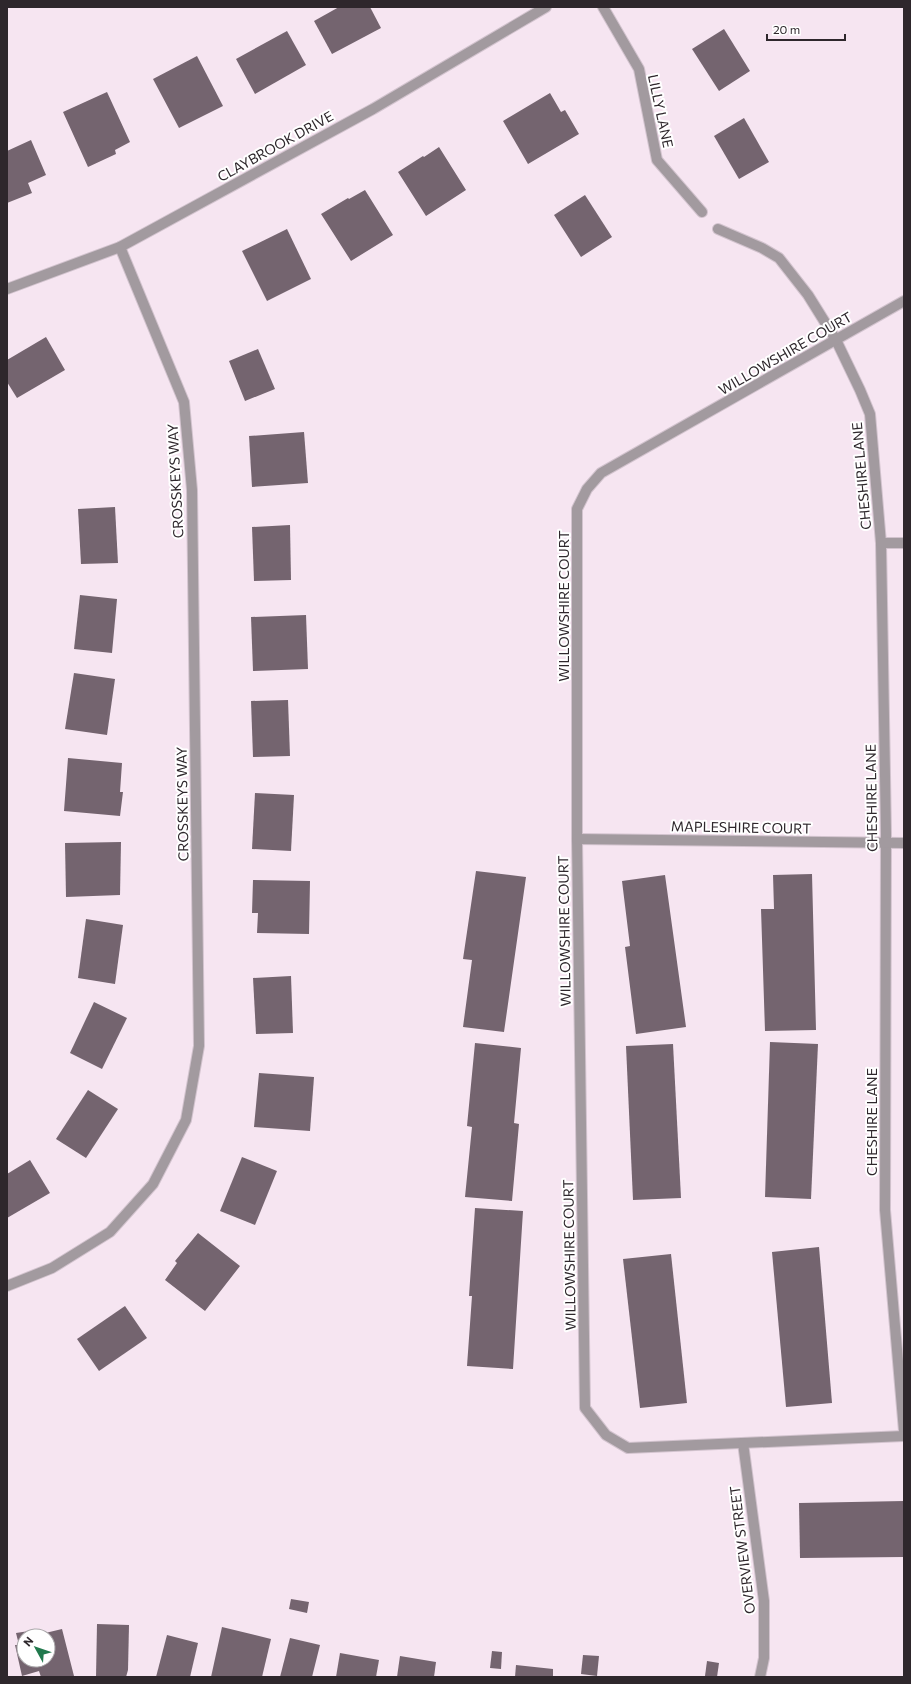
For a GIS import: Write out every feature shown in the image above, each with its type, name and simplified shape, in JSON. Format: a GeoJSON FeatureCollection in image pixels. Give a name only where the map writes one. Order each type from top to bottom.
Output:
{"type":"FeatureCollection","features":[{"type":"Feature","properties":{"kind":"street","name":"CLAYBROOK DRIVE"},"geometry":{"type":"LineString","coordinates":[[7,289],[120,247],[373,109],[546,7]]}},
{"type":"Feature","properties":{"kind":"street","name":"LILLY LANE"},"geometry":{"type":"LineString","coordinates":[[603,7],[639,69],[657,160],[702,212]]}},
{"type":"Feature","properties":{"kind":"street","name":"CHESHIRE LANE"},"geometry":{"type":"LineString","coordinates":[[718,229],[762,248],[778,258],[808,295],[836,340],[870,414],[881,543],[886,843],[885,1210],[904,1431]]}},
{"type":"Feature","properties":{"kind":"street","name":"CROSSKEYS WAY"},"geometry":{"type":"LineString","coordinates":[[7,1286],[52,1268],[110,1232],[153,1184],[186,1120],[199,1046],[192,490],[184,402],[120,247]]}},
{"type":"Feature","properties":{"kind":"street","name":"WILLOWSHIRE COURT"},"geometry":{"type":"LineString","coordinates":[[904,301],[601,473],[587,489],[577,509],[577,839],[585,1408],[606,1435],[628,1448],[904,1436]]}},
{"type":"Feature","properties":{"kind":"street"},"geometry":{"type":"LineString","coordinates":[[881,543],[904,543]]}},
{"type":"Feature","properties":{"kind":"street","name":"MAPLESHIRE COURT"},"geometry":{"type":"LineString","coordinates":[[577,839],[904,843]]}},
{"type":"Feature","properties":{"kind":"street","name":"OVERVIEW STREET"},"geometry":{"type":"LineString","coordinates":[[742,1443],[764,1601],[764,1658],[760,1677]]}},
{"type":"Feature","properties":{"kind":"building"},"geometry":{"type":"Polygon","coordinates":[[[339,7],[370,7],[381,28],[332,54],[314,21],[339,7]]]}},
{"type":"Feature","properties":{"kind":"building"},"geometry":{"type":"Polygon","coordinates":[[[724,29],[750,71],[719,91],[692,49],[724,29]]]}},
{"type":"Feature","properties":{"kind":"building"},"geometry":{"type":"Polygon","coordinates":[[[287,31],[306,65],[255,94],[236,59],[287,31]]]}},
{"type":"Feature","properties":{"kind":"building"},"geometry":{"type":"Polygon","coordinates":[[[197,56],[223,106],[179,128],[153,79],[197,56]]]}},
{"type":"Feature","properties":{"kind":"building"},"geometry":{"type":"Polygon","coordinates":[[[107,92],[130,142],[115,150],[116,154],[88,167],[63,112],[107,92]]]}},
{"type":"Feature","properties":{"kind":"building"},"geometry":{"type":"Polygon","coordinates":[[[550,93],[561,112],[565,110],[579,134],[528,164],[503,121],[550,93]]]}},
{"type":"Feature","properties":{"kind":"building"},"geometry":{"type":"Polygon","coordinates":[[[744,118],[769,162],[739,179],[714,136],[744,118]]]}},
{"type":"Feature","properties":{"kind":"building"},"geometry":{"type":"Polygon","coordinates":[[[31,140],[46,175],[28,183],[32,193],[7,203],[7,151],[31,140]]]}},
{"type":"Feature","properties":{"kind":"building"},"geometry":{"type":"Polygon","coordinates":[[[439,147],[466,190],[426,216],[398,172],[439,147]]]}},
{"type":"Feature","properties":{"kind":"building"},"geometry":{"type":"Polygon","coordinates":[[[365,190],[393,235],[351,261],[321,214],[365,190]]]}},
{"type":"Feature","properties":{"kind":"building"},"geometry":{"type":"Polygon","coordinates":[[[585,195],[612,237],[581,257],[554,215],[585,195]]]}},
{"type":"Feature","properties":{"kind":"building"},"geometry":{"type":"Polygon","coordinates":[[[287,229],[311,279],[267,301],[242,251],[287,229]]]}},
{"type":"Feature","properties":{"kind":"building"},"geometry":{"type":"Polygon","coordinates":[[[46,337],[65,370],[17,398],[7,382],[7,360],[46,337]]]}},
{"type":"Feature","properties":{"kind":"building"},"geometry":{"type":"Polygon","coordinates":[[[258,349],[275,389],[245,401],[229,361],[258,349]]]}},
{"type":"Feature","properties":{"kind":"building"},"geometry":{"type":"Polygon","coordinates":[[[304,432],[308,483],[252,487],[249,436],[304,432]]]}},
{"type":"Feature","properties":{"kind":"building"},"geometry":{"type":"Polygon","coordinates":[[[115,507],[118,563],[81,564],[78,509],[115,507]]]}},
{"type":"Feature","properties":{"kind":"building"},"geometry":{"type":"Polygon","coordinates":[[[290,525],[291,580],[254,581],[252,527],[290,525]]]}},
{"type":"Feature","properties":{"kind":"building"},"geometry":{"type":"Polygon","coordinates":[[[80,595],[117,599],[112,653],[74,649],[80,595]]]}},
{"type":"Feature","properties":{"kind":"building"},"geometry":{"type":"Polygon","coordinates":[[[306,615],[308,669],[253,671],[251,617],[306,615]]]}},
{"type":"Feature","properties":{"kind":"building"},"geometry":{"type":"Polygon","coordinates":[[[74,673],[115,679],[107,735],[65,729],[74,673]]]}},
{"type":"Feature","properties":{"kind":"building"},"geometry":{"type":"Polygon","coordinates":[[[288,700],[290,756],[253,757],[251,701],[288,700]]]}},
{"type":"Feature","properties":{"kind":"building"},"geometry":{"type":"Polygon","coordinates":[[[68,758],[122,763],[120,792],[123,792],[120,816],[64,811],[68,758]]]}},
{"type":"Feature","properties":{"kind":"building"},"geometry":{"type":"Polygon","coordinates":[[[255,793],[294,795],[291,851],[252,849],[255,793]]]}},
{"type":"Feature","properties":{"kind":"building"},"geometry":{"type":"Polygon","coordinates":[[[121,842],[120,895],[66,897],[65,843],[121,842]]]}},
{"type":"Feature","properties":{"kind":"building"},"geometry":{"type":"Polygon","coordinates":[[[476,871],[526,877],[504,1032],[463,1027],[472,960],[463,959],[476,871]]]}},
{"type":"Feature","properties":{"kind":"building"},"geometry":{"type":"Polygon","coordinates":[[[812,874],[816,1030],[765,1031],[761,909],[774,909],[773,875],[812,874]]]}},
{"type":"Feature","properties":{"kind":"building"},"geometry":{"type":"Polygon","coordinates":[[[665,875],[686,1027],[636,1034],[625,947],[630,946],[622,881],[665,875]]]}},
{"type":"Feature","properties":{"kind":"building"},"geometry":{"type":"Polygon","coordinates":[[[253,880],[310,881],[309,934],[257,933],[258,913],[252,913],[253,880]]]}},
{"type":"Feature","properties":{"kind":"building"},"geometry":{"type":"Polygon","coordinates":[[[86,919],[123,925],[115,984],[78,978],[86,919]]]}},
{"type":"Feature","properties":{"kind":"building"},"geometry":{"type":"Polygon","coordinates":[[[291,976],[293,1033],[256,1034],[253,978],[291,976]]]}},
{"type":"Feature","properties":{"kind":"building"},"geometry":{"type":"Polygon","coordinates":[[[94,1002],[127,1018],[102,1069],[70,1053],[94,1002]]]}},
{"type":"Feature","properties":{"kind":"building"},"geometry":{"type":"Polygon","coordinates":[[[770,1042],[818,1044],[811,1199],[765,1197],[770,1042]]]}},
{"type":"Feature","properties":{"kind":"building"},"geometry":{"type":"Polygon","coordinates":[[[475,1043],[521,1048],[514,1123],[519,1124],[512,1201],[465,1197],[472,1127],[467,1126],[475,1043]]]}},
{"type":"Feature","properties":{"kind":"building"},"geometry":{"type":"Polygon","coordinates":[[[673,1044],[681,1198],[633,1200],[626,1046],[673,1044]]]}},
{"type":"Feature","properties":{"kind":"building"},"geometry":{"type":"Polygon","coordinates":[[[259,1073],[314,1077],[310,1131],[254,1127],[259,1073]]]}},
{"type":"Feature","properties":{"kind":"building"},"geometry":{"type":"Polygon","coordinates":[[[88,1090],[118,1109],[86,1158],[56,1139],[88,1090]]]}},
{"type":"Feature","properties":{"kind":"building"},"geometry":{"type":"Polygon","coordinates":[[[242,1157],[277,1171],[255,1225],[220,1211],[242,1157]]]}},
{"type":"Feature","properties":{"kind":"building"},"geometry":{"type":"Polygon","coordinates":[[[30,1160],[50,1193],[7,1218],[7,1174],[30,1160]]]}},
{"type":"Feature","properties":{"kind":"building"},"geometry":{"type":"Polygon","coordinates":[[[475,1208],[523,1211],[513,1369],[467,1366],[472,1296],[469,1296],[475,1208]]]}},
{"type":"Feature","properties":{"kind":"building"},"geometry":{"type":"Polygon","coordinates":[[[198,1233],[240,1266],[205,1311],[165,1280],[177,1263],[175,1261],[198,1233]]]}},
{"type":"Feature","properties":{"kind":"building"},"geometry":{"type":"Polygon","coordinates":[[[819,1247],[832,1403],[786,1407],[772,1252],[819,1247]]]}},
{"type":"Feature","properties":{"kind":"building"},"geometry":{"type":"Polygon","coordinates":[[[671,1254],[687,1403],[640,1408],[623,1259],[671,1254]]]}},
{"type":"Feature","properties":{"kind":"building"},"geometry":{"type":"Polygon","coordinates":[[[125,1306],[147,1338],[99,1371],[77,1339],[125,1306]]]}},
{"type":"Feature","properties":{"kind":"building"},"geometry":{"type":"Polygon","coordinates":[[[904,1501],[904,1557],[800,1558],[799,1503],[904,1501]]]}},
{"type":"Feature","properties":{"kind":"building"},"geometry":{"type":"Polygon","coordinates":[[[291,1599],[309,1602],[307,1613],[289,1609],[291,1599]]]}},
{"type":"Feature","properties":{"kind":"building"},"geometry":{"type":"Polygon","coordinates":[[[97,1624],[129,1625],[128,1670],[126,1677],[96,1677],[97,1624]]]}},
{"type":"Feature","properties":{"kind":"building"},"geometry":{"type":"Polygon","coordinates":[[[222,1627],[271,1639],[262,1677],[211,1677],[222,1627]]]}},
{"type":"Feature","properties":{"kind":"building"},"geometry":{"type":"Polygon","coordinates":[[[62,1629],[74,1676],[41,1677],[39,1671],[22,1676],[20,1668],[56,1668],[56,1630],[62,1629]]]}},
{"type":"Feature","properties":{"kind":"building"},"geometry":{"type":"Polygon","coordinates":[[[167,1635],[198,1643],[190,1677],[156,1677],[167,1635]]]}},
{"type":"Feature","properties":{"kind":"building"},"geometry":{"type":"Polygon","coordinates":[[[290,1638],[320,1645],[312,1677],[280,1677],[290,1638]]]}},
{"type":"Feature","properties":{"kind":"building"},"geometry":{"type":"Polygon","coordinates":[[[492,1651],[502,1652],[501,1669],[490,1668],[492,1651]]]}},
{"type":"Feature","properties":{"kind":"building"},"geometry":{"type":"Polygon","coordinates":[[[340,1653],[379,1660],[376,1677],[336,1677],[340,1653]]]}},
{"type":"Feature","properties":{"kind":"building"},"geometry":{"type":"Polygon","coordinates":[[[583,1655],[599,1656],[597,1676],[581,1674],[583,1655]]]}},
{"type":"Feature","properties":{"kind":"building"},"geometry":{"type":"Polygon","coordinates":[[[400,1656],[436,1662],[434,1677],[397,1677],[400,1656]]]}},
{"type":"Feature","properties":{"kind":"building"},"geometry":{"type":"Polygon","coordinates":[[[707,1661],[719,1663],[717,1677],[705,1676],[707,1661]]]}},
{"type":"Feature","properties":{"kind":"building"},"geometry":{"type":"Polygon","coordinates":[[[516,1665],[553,1669],[553,1677],[515,1677],[516,1665]]]}}]}
